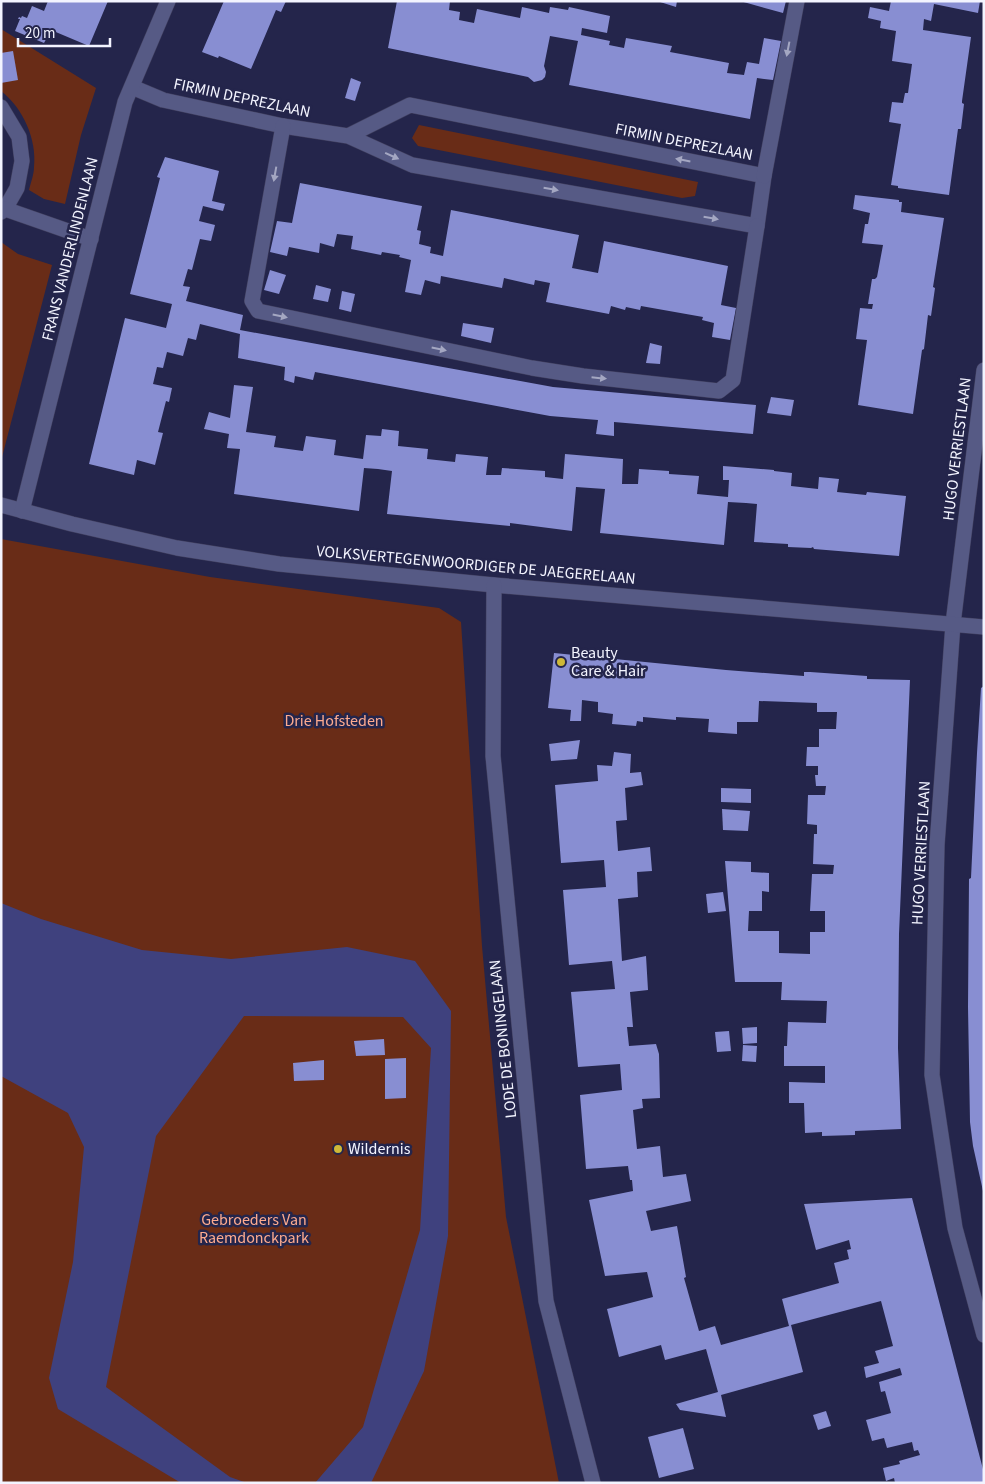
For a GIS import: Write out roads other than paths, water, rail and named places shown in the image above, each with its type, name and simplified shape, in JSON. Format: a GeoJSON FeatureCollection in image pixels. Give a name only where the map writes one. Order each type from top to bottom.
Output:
{"type":"FeatureCollection","features":[{"type":"Feature","properties":{"kind":"street","name":"FRANS VANDERLINDENLAAN"},"geometry":{"type":"LineString","coordinates":[[22,511],[125,102],[168,1]]}},
{"type":"Feature","properties":{"kind":"street"},"geometry":{"type":"LineString","coordinates":[[764,176],[797,1]]}},
{"type":"Feature","properties":{"kind":"street","name":"FIRMIN DEPREZLAAN"},"geometry":{"type":"LineString","coordinates":[[132,87],[163,100],[283,126],[348,136],[412,165],[757,226],[764,176],[410,105],[348,136]]}},
{"type":"Feature","properties":{"kind":"street"},"geometry":{"type":"LineString","coordinates":[[1,107],[19,137],[22,161],[17,188],[3,210],[91,239]]}},
{"type":"Feature","properties":{"kind":"street"},"geometry":{"type":"LineString","coordinates":[[283,126],[252,301],[258,311],[532,368],[583,376],[719,390],[733,380],[757,226]]}},
{"type":"Feature","properties":{"kind":"street","name":"HUGO VERRIESTLAAN"},"geometry":{"type":"LineString","coordinates":[[984,370],[953,624],[937,845],[932,1076],[955,1228],[984,1335]]}},
{"type":"Feature","properties":{"kind":"street","name":"VOLKSVERTEGENWOORDIGER DE JAEGERELAAN"},"geometry":{"type":"LineString","coordinates":[[1,505],[81,526],[186,549],[279,564],[494,585],[984,627]]}},
{"type":"Feature","properties":{"kind":"street","name":"LODE DE BONINGELAAN"},"geometry":{"type":"LineString","coordinates":[[494,585],[492,756],[546,1300],[593,1483]]}},
{"type":"Feature","properties":{"kind":"place","name":"Beauty Care & Hair"},"geometry":{"type":"Point","coordinates":[561,662]}},
{"type":"Feature","properties":{"kind":"place","name":"Wildernis"},"geometry":{"type":"Point","coordinates":[338,1149]}},
{"type":"Feature","properties":{"kind":"park label","name":"Drie Hofsteden"},"geometry":{"type":"Point","coordinates":[334,721]}},
{"type":"Feature","properties":{"kind":"park label","name":"Gebroeders Van Raemdonckpark"},"geometry":{"type":"Point","coordinates":[254,1229]}}]}
